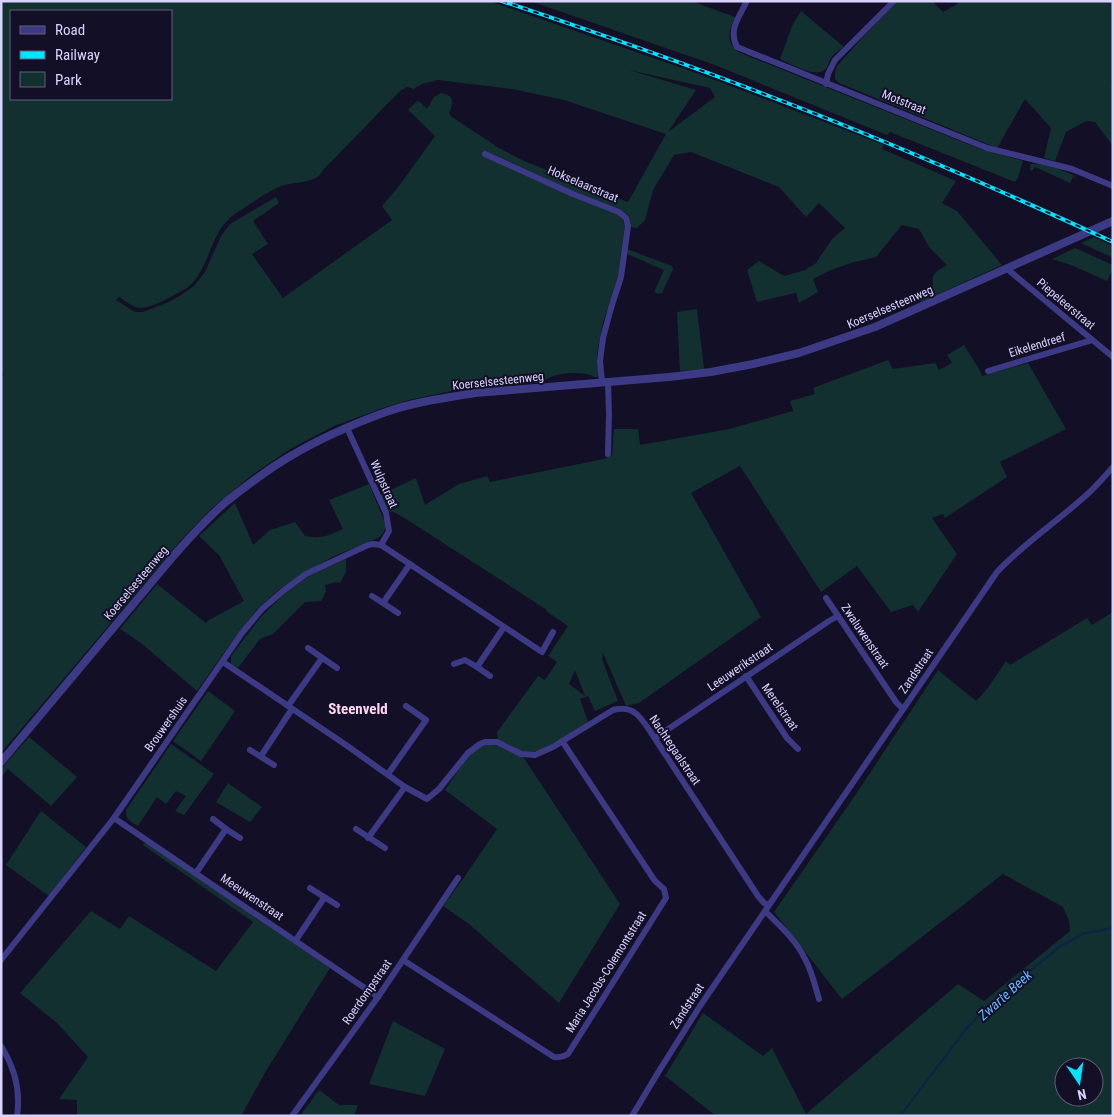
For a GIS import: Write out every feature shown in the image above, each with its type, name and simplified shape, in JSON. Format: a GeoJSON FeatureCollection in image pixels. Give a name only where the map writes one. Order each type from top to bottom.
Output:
{"type":"FeatureCollection","features":[{"type":"Feature","properties":{"kind":"street","name":"Motstraat"},"geometry":{"type":"LineString","coordinates":[[747,1],[732,32],[737,47],[987,148],[1066,168],[1113,186]]}},
{"type":"Feature","properties":{"kind":"street"},"geometry":{"type":"LineString","coordinates":[[826,84],[828,74],[835,60],[894,1]]}},
{"type":"Feature","properties":{"kind":"street","name":"Hokselaarstraat"},"geometry":{"type":"LineString","coordinates":[[485,154],[573,194],[619,212],[626,218],[628,226],[620,277],[608,315],[600,361],[605,382]]}},
{"type":"Feature","properties":{"kind":"street","name":"Koerselsesteenweg"},"geometry":{"type":"LineString","coordinates":[[1,762],[198,529],[226,502],[257,478],[289,456],[329,436],[387,412],[449,397],[475,393],[711,372],[798,353],[875,327],[1112,222]]}},
{"type":"Feature","properties":{"kind":"street","name":"Piepeleerstraat"},"geometry":{"type":"LineString","coordinates":[[1006,268],[1113,357]]}},
{"type":"Feature","properties":{"kind":"street","name":"Eikelendreef"},"geometry":{"type":"LineString","coordinates":[[988,372],[1092,340]]}},
{"type":"Feature","properties":{"kind":"street"},"geometry":{"type":"LineString","coordinates":[[605,382],[609,415],[608,454]]}},
{"type":"Feature","properties":{"kind":"street","name":"Wulpstraat"},"geometry":{"type":"LineString","coordinates":[[347,428],[386,514],[389,532],[381,545]]}},
{"type":"Feature","properties":{"kind":"street","name":"Zandstraat"},"geometry":{"type":"LineString","coordinates":[[632,1116],[700,1006],[997,572],[1017,552],[1084,498],[1113,468]]}},
{"type":"Feature","properties":{"kind":"street","name":"Brouwershuis"},"geometry":{"type":"LineString","coordinates":[[1,960],[114,818],[242,633],[262,609],[306,574],[368,545],[381,545]]}},
{"type":"Feature","properties":{"kind":"street"},"geometry":{"type":"LineString","coordinates":[[381,545],[542,652],[553,632]]}},
{"type":"Feature","properties":{"kind":"street"},"geometry":{"type":"LineString","coordinates":[[383,603],[410,564]]}},
{"type":"Feature","properties":{"kind":"street"},"geometry":{"type":"LineString","coordinates":[[372,596],[398,613]]}},
{"type":"Feature","properties":{"kind":"street","name":"Zwaluwenstraat"},"geometry":{"type":"LineString","coordinates":[[826,598],[896,702],[903,709]]}},
{"type":"Feature","properties":{"kind":"street","name":"Leeuwerikstraat"},"geometry":{"type":"LineString","coordinates":[[655,738],[838,616]]}},
{"type":"Feature","properties":{"kind":"street"},"geometry":{"type":"LineString","coordinates":[[477,667],[504,627]]}},
{"type":"Feature","properties":{"kind":"street"},"geometry":{"type":"LineString","coordinates":[[308,648],[337,668]]}},
{"type":"Feature","properties":{"kind":"street"},"geometry":{"type":"LineString","coordinates":[[261,756],[322,658]]}},
{"type":"Feature","properties":{"kind":"street"},"geometry":{"type":"LineString","coordinates":[[454,664],[465,660],[490,676]]}},
{"type":"Feature","properties":{"kind":"street"},"geometry":{"type":"LineString","coordinates":[[223,662],[406,787],[368,838]]}},
{"type":"Feature","properties":{"kind":"street","name":"Merelstraat"},"geometry":{"type":"LineString","coordinates":[[746,676],[787,738],[798,749]]}},
{"type":"Feature","properties":{"kind":"street"},"geometry":{"type":"LineString","coordinates":[[388,774],[426,720],[406,706]]}},
{"type":"Feature","properties":{"kind":"street","name":"Nachtegaalstraat"},"geometry":{"type":"LineString","coordinates":[[406,787],[427,799],[439,789],[468,753],[480,744],[497,742],[520,754],[535,754],[562,741],[606,714],[620,708],[627,709],[637,714],[643,720],[767,908]]}},
{"type":"Feature","properties":{"kind":"street","name":"Maria Jacobs-Colemontstraat"},"geometry":{"type":"LineString","coordinates":[[403,960],[554,1056],[565,1056],[568,1054],[666,898],[664,889],[655,881],[562,741]]}},
{"type":"Feature","properties":{"kind":"street"},"geometry":{"type":"LineString","coordinates":[[250,750],[274,765]]}},
{"type":"Feature","properties":{"kind":"street","name":"Meeuwenstraat"},"geometry":{"type":"LineString","coordinates":[[114,818],[378,997]]}},
{"type":"Feature","properties":{"kind":"street"},"geometry":{"type":"LineString","coordinates":[[213,819],[240,838]]}},
{"type":"Feature","properties":{"kind":"street"},"geometry":{"type":"LineString","coordinates":[[196,873],[226,829]]}},
{"type":"Feature","properties":{"kind":"street"},"geometry":{"type":"LineString","coordinates":[[356,829],[385,848]]}},
{"type":"Feature","properties":{"kind":"street","name":"Roerdompstraat"},"geometry":{"type":"LineString","coordinates":[[292,1116],[378,997],[458,878]]}},
{"type":"Feature","properties":{"kind":"street"},"geometry":{"type":"LineString","coordinates":[[310,888],[338,905]]}},
{"type":"Feature","properties":{"kind":"street"},"geometry":{"type":"LineString","coordinates":[[296,940],[324,898]]}},
{"type":"Feature","properties":{"kind":"street"},"geometry":{"type":"LineString","coordinates":[[767,908],[805,958],[819,999]]}},
{"type":"Feature","properties":{"kind":"street"},"geometry":{"type":"LineString","coordinates":[[1,1046],[11,1064],[18,1085],[17,1116]]}},
{"type":"Feature","properties":{"kind":"green space"},"geometry":{"type":"Polygon","coordinates":[[[1,1],[489,1],[702,75],[884,145],[882,149],[956,181],[942,203],[957,211],[1002,265],[921,302],[916,294],[933,285],[934,275],[947,265],[929,247],[919,229],[902,225],[876,257],[851,263],[813,279],[818,292],[799,303],[796,293],[757,302],[747,270],[759,261],[784,276],[805,270],[816,263],[832,239],[845,228],[819,203],[806,217],[779,187],[691,152],[674,155],[653,190],[645,220],[637,228],[631,227],[629,216],[620,209],[573,191],[493,154],[491,158],[618,214],[623,220],[625,226],[618,278],[603,322],[598,348],[598,377],[580,373],[562,374],[552,376],[542,382],[461,389],[409,400],[334,426],[290,449],[252,475],[212,508],[180,541],[1,753],[1,377],[4,374],[1,371],[1,1]],[[629,70],[696,90],[668,132],[715,97],[710,88],[629,70]],[[438,80],[422,84],[414,89],[407,87],[400,91],[320,175],[304,182],[281,186],[226,221],[201,271],[187,288],[162,302],[147,307],[136,307],[119,297],[116,300],[135,312],[143,312],[181,295],[194,286],[205,272],[221,236],[230,224],[276,197],[279,203],[253,221],[268,244],[252,254],[283,298],[392,220],[382,206],[435,136],[408,110],[417,101],[427,109],[434,97],[441,93],[451,97],[452,106],[449,113],[452,117],[499,148],[524,161],[628,202],[666,134],[564,100],[512,89],[438,80]]]}},
{"type":"Feature","properties":{"kind":"green space"},"geometry":{"type":"Polygon","coordinates":[[[530,1],[691,1],[735,17],[729,36],[731,44],[738,52],[980,149],[1023,161],[1018,178],[1015,182],[890,132],[887,135],[715,65],[530,1]]]}},
{"type":"Feature","properties":{"kind":"green space"},"geometry":{"type":"Polygon","coordinates":[[[898,1],[932,1],[943,12],[957,4],[958,1],[1113,1],[1113,79],[1111,81],[1113,83],[1113,146],[1095,122],[1086,121],[1066,132],[1055,161],[1044,158],[1051,128],[1025,99],[997,148],[839,83],[835,79],[837,66],[898,1]]]}},
{"type":"Feature","properties":{"kind":"green space"},"geometry":{"type":"Polygon","coordinates":[[[801,11],[844,47],[832,56],[826,69],[822,72],[803,70],[780,59],[792,26],[801,11]]]}},
{"type":"Feature","properties":{"kind":"green space"},"geometry":{"type":"Polygon","coordinates":[[[1031,164],[1054,168],[1075,176],[1075,178],[1073,177],[1070,183],[1035,167],[1032,171],[1030,170],[1031,164]]]}},
{"type":"Feature","properties":{"kind":"green space"},"geometry":{"type":"Polygon","coordinates":[[[1094,237],[1113,246],[1113,258],[1081,243],[1094,237]]]}},
{"type":"Feature","properties":{"kind":"green space"},"geometry":{"type":"Polygon","coordinates":[[[1075,248],[1113,265],[1107,281],[1052,259],[1075,248]]]}},
{"type":"Feature","properties":{"kind":"green space"},"geometry":{"type":"Polygon","coordinates":[[[627,249],[672,266],[673,269],[662,293],[654,292],[664,270],[627,254],[627,249]]]}},
{"type":"Feature","properties":{"kind":"green space"},"geometry":{"type":"Polygon","coordinates":[[[697,309],[704,369],[680,371],[677,312],[697,309]]]}},
{"type":"Feature","properties":{"kind":"green space"},"geometry":{"type":"Polygon","coordinates":[[[964,345],[982,376],[1028,363],[1066,429],[1000,462],[1007,477],[945,518],[943,514],[932,518],[957,554],[918,612],[913,605],[891,612],[857,566],[821,592],[740,466],[691,493],[761,617],[639,703],[626,706],[603,653],[602,659],[618,701],[595,711],[588,696],[580,699],[588,722],[566,737],[539,750],[523,752],[498,740],[497,732],[538,676],[545,680],[557,662],[548,656],[568,626],[547,610],[406,519],[394,512],[387,511],[380,495],[416,478],[425,505],[459,484],[487,476],[490,482],[604,459],[612,455],[614,429],[638,429],[640,445],[729,429],[793,411],[790,401],[815,394],[813,388],[888,360],[893,369],[935,363],[939,370],[952,363],[947,355],[964,345]],[[575,670],[569,684],[585,696],[575,670]]]}},
{"type":"Feature","properties":{"kind":"green space"},"geometry":{"type":"Polygon","coordinates":[[[369,484],[386,525],[382,534],[378,538],[332,557],[281,588],[258,608],[197,691],[141,643],[120,629],[157,584],[206,623],[244,601],[219,555],[199,536],[235,503],[253,545],[270,530],[295,522],[305,536],[320,537],[343,529],[329,500],[369,484]]]}},
{"type":"Feature","properties":{"kind":"green space"},"geometry":{"type":"Polygon","coordinates":[[[346,559],[346,572],[340,583],[336,582],[325,585],[326,592],[321,601],[305,602],[273,634],[260,639],[238,668],[231,664],[231,656],[260,618],[283,595],[309,576],[346,559]]]}},
{"type":"Feature","properties":{"kind":"green space"},"geometry":{"type":"Polygon","coordinates":[[[1113,612],[1113,1116],[716,1116],[665,1076],[703,1013],[763,1056],[772,1048],[806,1114],[958,984],[984,1001],[1070,931],[1069,921],[1063,907],[1003,874],[842,999],[774,912],[854,797],[938,670],[976,701],[987,689],[1006,661],[1010,665],[1087,618],[1092,625],[1113,612]]]}},
{"type":"Feature","properties":{"kind":"green space"},"geometry":{"type":"Polygon","coordinates":[[[208,691],[235,711],[201,761],[173,741],[208,691]]]}},
{"type":"Feature","properties":{"kind":"green space"},"geometry":{"type":"Polygon","coordinates":[[[29,737],[77,777],[51,806],[8,769],[1,777],[1,769],[29,737]]]}},
{"type":"Feature","properties":{"kind":"green space"},"geometry":{"type":"Polygon","coordinates":[[[171,744],[214,774],[184,815],[175,811],[186,796],[176,791],[166,804],[157,797],[138,826],[127,818],[126,810],[171,744]]]}},
{"type":"Feature","properties":{"kind":"green space"},"geometry":{"type":"Polygon","coordinates":[[[490,744],[524,758],[620,904],[559,1003],[469,924],[443,906],[497,829],[445,790],[470,755],[483,746],[490,744]]]}},
{"type":"Feature","properties":{"kind":"green space"},"geometry":{"type":"Polygon","coordinates":[[[228,783],[262,807],[250,822],[216,802],[228,783]]]}},
{"type":"Feature","properties":{"kind":"green space"},"geometry":{"type":"Polygon","coordinates":[[[41,811],[86,847],[49,896],[6,865],[41,811]]]}},
{"type":"Feature","properties":{"kind":"green space"},"geometry":{"type":"Polygon","coordinates":[[[145,842],[330,968],[266,1071],[241,1116],[77,1116],[77,1100],[59,1099],[88,1057],[57,1023],[20,993],[91,911],[120,929],[129,916],[216,971],[253,922],[143,845],[145,842]]]}},
{"type":"Feature","properties":{"kind":"green space"},"geometry":{"type":"Polygon","coordinates":[[[393,1021],[445,1049],[425,1096],[369,1084],[393,1021]]]}},
{"type":"Feature","properties":{"kind":"green space"},"geometry":{"type":"Polygon","coordinates":[[[319,1090],[339,1105],[358,1105],[354,1116],[300,1116],[319,1090]]]}},
{"type":"Feature","properties":{"kind":"waterway","name":"Zwarte Beek"},"geometry":{"type":"LineString","coordinates":[[900,1116],[966,1029],[987,1007],[1059,947],[1085,933],[1113,928]]}},
{"type":"Feature","properties":{"kind":"railway"},"geometry":{"type":"LineString","coordinates":[[502,1],[736,83],[856,130],[1028,203],[1113,242]]}},
{"type":"Feature","properties":{"kind":"district","name":"Steenveld"},"geometry":{"type":"Point","coordinates":[358,709]}}]}
